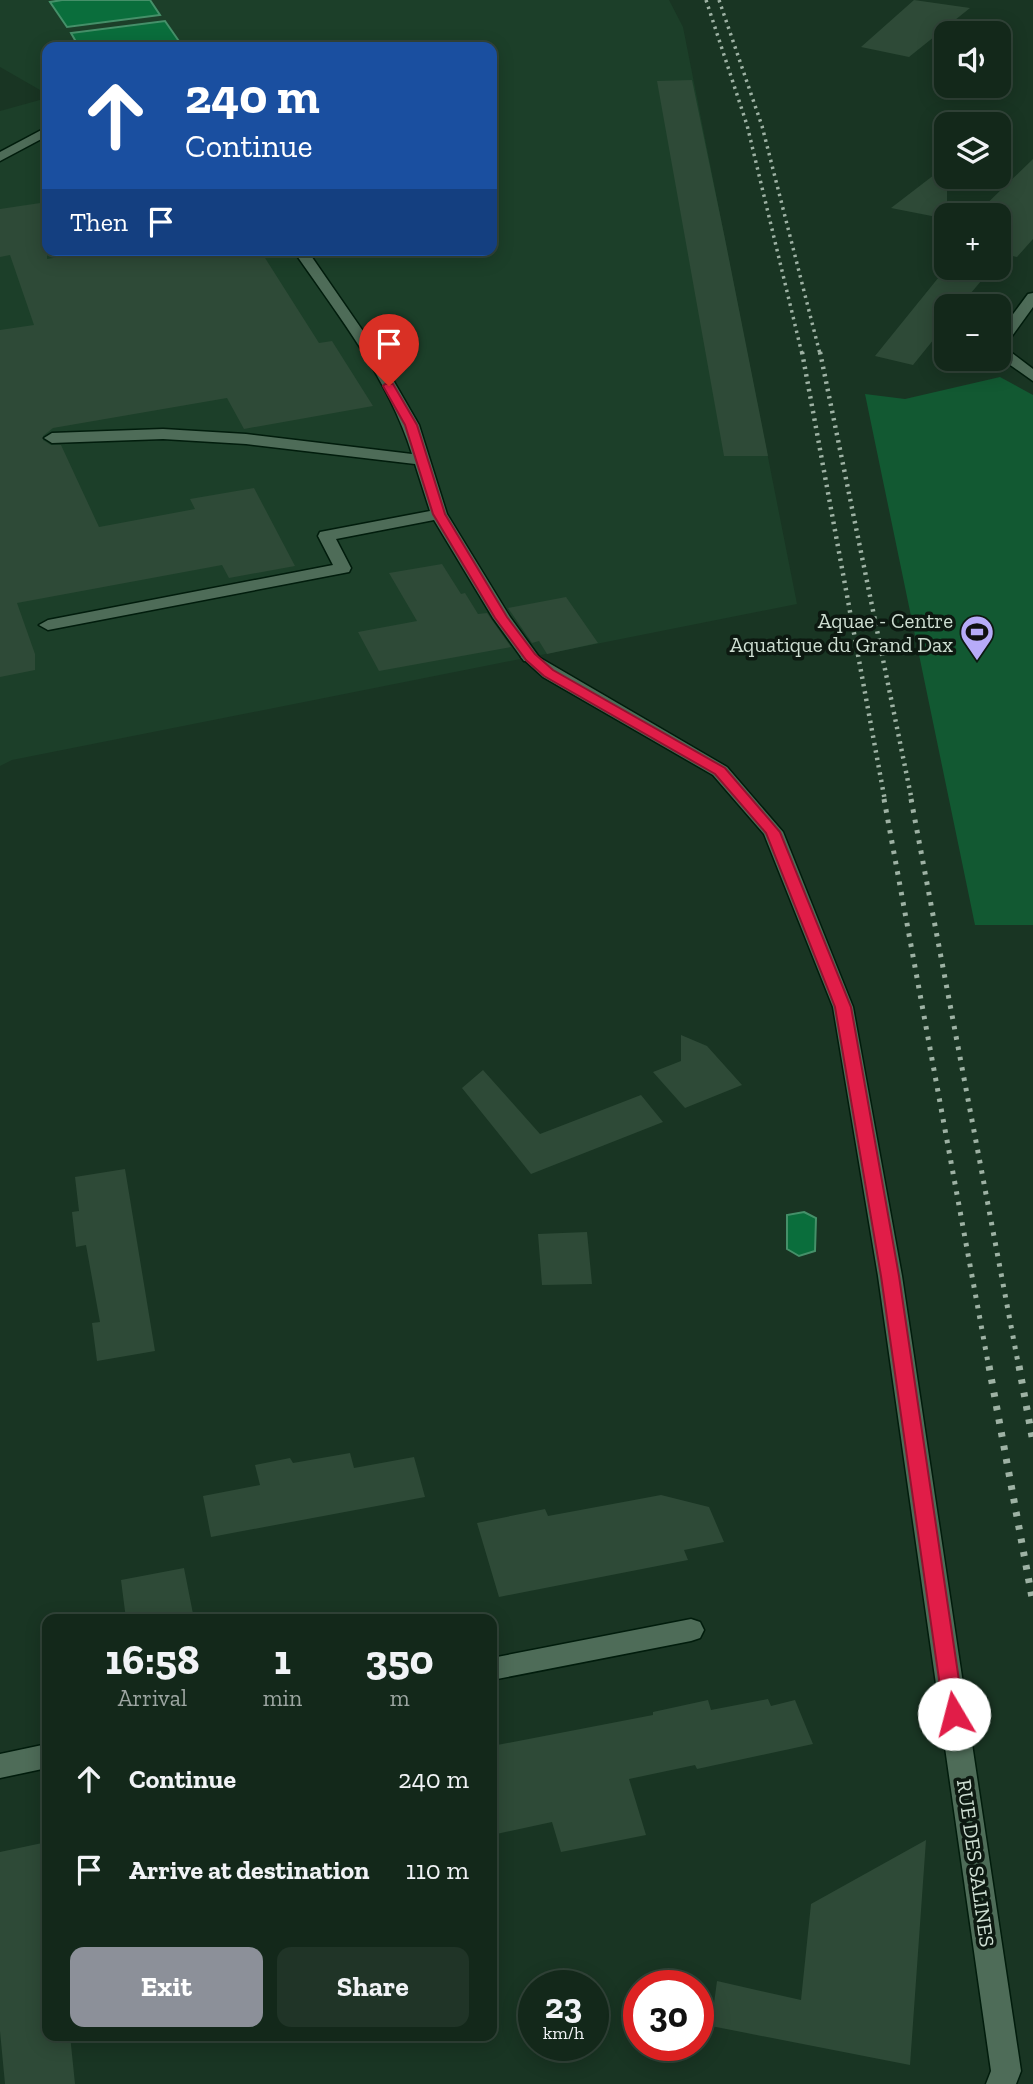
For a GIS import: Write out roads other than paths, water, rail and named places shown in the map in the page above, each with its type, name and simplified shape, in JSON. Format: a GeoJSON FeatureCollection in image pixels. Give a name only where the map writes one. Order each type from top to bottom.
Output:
{"type":"FeatureCollection","features":[{"type":"Feature","properties":{"kind":"street"},"geometry":{"type":"LineString","coordinates":[[0,157],[42,134]]}},
{"type":"Feature","properties":{"kind":"street","name":"RUE DES SALINES"},"geometry":{"type":"LineString","coordinates":[[304,256],[367,347],[411,425],[439,514],[502,618],[530,657],[549,673],[720,771],[773,832],[843,1007],[892,1289],[1006,2071],[1001,2084]]}},
{"type":"Feature","properties":{"kind":"street"},"geometry":{"type":"LineString","coordinates":[[1011,329],[1033,297]]}},
{"type":"Feature","properties":{"kind":"street"},"geometry":{"type":"LineString","coordinates":[[1011,357],[1033,376]]}},
{"type":"Feature","properties":{"kind":"street"},"geometry":{"type":"LineString","coordinates":[[52,438],[163,434],[204,436],[422,460]]}},
{"type":"Feature","properties":{"kind":"street"},"geometry":{"type":"LineString","coordinates":[[48,625],[343,568],[326,536],[439,514]]}},
{"type":"Feature","properties":{"kind":"street"},"geometry":{"type":"LineString","coordinates":[[497,1668],[691,1630]]}},
{"type":"Feature","properties":{"kind":"street"},"geometry":{"type":"LineString","coordinates":[[0,1766],[42,1757]]}},
{"type":"Feature","properties":{"kind":"railway"},"geometry":{"type":"LineString","coordinates":[[706,0],[747,125],[802,354]]}},
{"type":"Feature","properties":{"kind":"railway"},"geometry":{"type":"LineString","coordinates":[[719,0],[762,126],[820,354]]}},
{"type":"Feature","properties":{"kind":"railway"},"geometry":{"type":"LineString","coordinates":[[802,352],[885,801]]}},
{"type":"Feature","properties":{"kind":"railway"},"geometry":{"type":"LineString","coordinates":[[820,352],[912,801]]}},
{"type":"Feature","properties":{"kind":"railway"},"geometry":{"type":"LineString","coordinates":[[884,799],[989,1368]]}},
{"type":"Feature","properties":{"kind":"railway"},"geometry":{"type":"LineString","coordinates":[[911,799],[1019,1368]]}},
{"type":"Feature","properties":{"kind":"railway"},"geometry":{"type":"LineString","coordinates":[[989,1366],[1033,1603]]}},
{"type":"Feature","properties":{"kind":"railway"},"geometry":{"type":"LineString","coordinates":[[1019,1366],[1033,1442]]}},
{"type":"Feature","properties":{"kind":"place","name":"Aquae - Centre Aquatique du Grand Dax"},"geometry":{"type":"Point","coordinates":[977,662]}}]}
